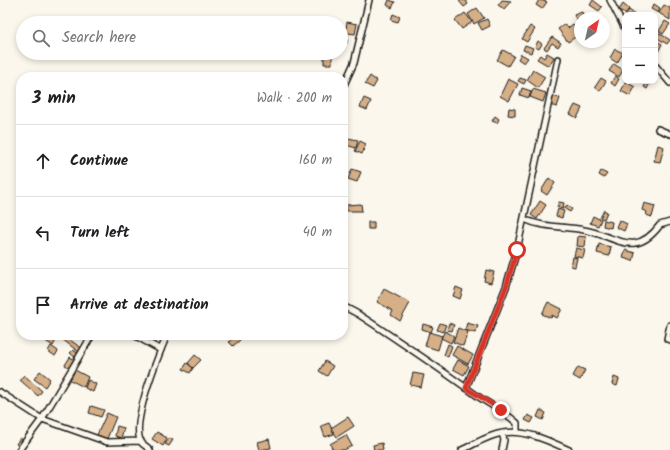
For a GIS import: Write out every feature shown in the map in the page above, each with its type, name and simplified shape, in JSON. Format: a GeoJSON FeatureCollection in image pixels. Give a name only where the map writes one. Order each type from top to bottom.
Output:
{"type":"FeatureCollection","features":[{"type":"Feature","properties":{"kind":"street"},"geometry":{"type":"LineString","coordinates":[[348,76],[354,62],[369,0]]}},
{"type":"Feature","properties":{"kind":"street"},"geometry":{"type":"LineString","coordinates":[[610,0],[622,23]]}},
{"type":"Feature","properties":{"kind":"street"},"geometry":{"type":"LineString","coordinates":[[466,388],[506,287],[517,250],[558,59]]}},
{"type":"Feature","properties":{"kind":"street"},"geometry":{"type":"LineString","coordinates":[[658,69],[670,83]]}},
{"type":"Feature","properties":{"kind":"street"},"geometry":{"type":"LineString","coordinates":[[658,129],[670,134]]}},
{"type":"Feature","properties":{"kind":"street"},"geometry":{"type":"LineString","coordinates":[[524,219],[537,225],[585,230],[622,243],[638,242],[653,235],[660,224],[670,222]]}},
{"type":"Feature","properties":{"kind":"street"},"geometry":{"type":"LineString","coordinates":[[348,309],[364,318],[466,388],[508,414],[517,423],[517,432]]}},
{"type":"Feature","properties":{"kind":"street"},"geometry":{"type":"LineString","coordinates":[[670,325],[667,339],[670,340]]}},
{"type":"Feature","properties":{"kind":"street"},"geometry":{"type":"LineString","coordinates":[[19,450],[42,419],[89,340]]}},
{"type":"Feature","properties":{"kind":"street"},"geometry":{"type":"LineString","coordinates":[[143,340],[161,350]]}},
{"type":"Feature","properties":{"kind":"street"},"geometry":{"type":"LineString","coordinates":[[150,450],[141,441],[138,422],[154,366],[166,340]]}},
{"type":"Feature","properties":{"kind":"street"},"geometry":{"type":"LineString","coordinates":[[0,392],[42,419],[107,442],[141,441]]}},
{"type":"Feature","properties":{"kind":"street"},"geometry":{"type":"LineString","coordinates":[[462,450],[488,437],[502,433],[517,432],[553,443],[569,450]]}},
{"type":"Feature","properties":{"kind":"street"},"geometry":{"type":"LineString","coordinates":[[502,433],[504,440],[502,450]]}},
{"type":"Feature","properties":{"kind":"building"},"geometry":{"type":"Polygon","coordinates":[[[389,0],[395,2],[392,8],[387,5],[389,0]]]}},
{"type":"Feature","properties":{"kind":"building"},"geometry":{"type":"Polygon","coordinates":[[[465,0],[468,4],[464,7],[459,1],[465,0]]]}},
{"type":"Feature","properties":{"kind":"building"},"geometry":{"type":"Polygon","coordinates":[[[502,0],[511,1],[504,9],[498,5],[502,0]]]}},
{"type":"Feature","properties":{"kind":"building"},"geometry":{"type":"Polygon","coordinates":[[[539,0],[547,2],[542,9],[536,5],[539,0]]]}},
{"type":"Feature","properties":{"kind":"building"},"geometry":{"type":"Polygon","coordinates":[[[593,0],[602,7],[599,11],[590,5],[593,0]]]}},
{"type":"Feature","properties":{"kind":"building"},"geometry":{"type":"Polygon","coordinates":[[[623,4],[629,9],[627,12],[619,10],[623,4]]]}},
{"type":"Feature","properties":{"kind":"building"},"geometry":{"type":"Polygon","coordinates":[[[654,4],[660,8],[658,13],[651,9],[654,4]]]}},
{"type":"Feature","properties":{"kind":"building"},"geometry":{"type":"Polygon","coordinates":[[[664,5],[670,8],[670,20],[659,13],[664,5]]]}},
{"type":"Feature","properties":{"kind":"building"},"geometry":{"type":"Polygon","coordinates":[[[477,8],[484,18],[474,24],[468,14],[477,8]]]}},
{"type":"Feature","properties":{"kind":"building"},"geometry":{"type":"Polygon","coordinates":[[[465,13],[472,22],[462,29],[455,20],[465,13]]]}},
{"type":"Feature","properties":{"kind":"building"},"geometry":{"type":"Polygon","coordinates":[[[393,14],[400,17],[398,22],[391,20],[393,14]]]}},
{"type":"Feature","properties":{"kind":"building"},"geometry":{"type":"Polygon","coordinates":[[[487,19],[490,26],[482,30],[478,23],[487,19]]]}},
{"type":"Feature","properties":{"kind":"building"},"geometry":{"type":"Polygon","coordinates":[[[665,21],[670,24],[663,34],[659,31],[665,21]]]}},
{"type":"Feature","properties":{"kind":"building"},"geometry":{"type":"Polygon","coordinates":[[[348,22],[357,24],[355,34],[348,33],[348,22]]]}},
{"type":"Feature","properties":{"kind":"building"},"geometry":{"type":"Polygon","coordinates":[[[565,24],[568,28],[573,24],[574,38],[568,42],[558,29],[565,24]]]}},
{"type":"Feature","properties":{"kind":"building"},"geometry":{"type":"Polygon","coordinates":[[[530,26],[535,29],[527,42],[522,39],[530,26]]]}},
{"type":"Feature","properties":{"kind":"building"},"geometry":{"type":"Polygon","coordinates":[[[659,33],[670,40],[667,44],[658,38],[659,33]]]}},
{"type":"Feature","properties":{"kind":"building"},"geometry":{"type":"Polygon","coordinates":[[[552,37],[561,43],[558,47],[552,43],[547,50],[544,48],[552,37]]]}},
{"type":"Feature","properties":{"kind":"building"},"geometry":{"type":"Polygon","coordinates":[[[538,41],[542,44],[539,49],[535,47],[538,41]]]}},
{"type":"Feature","properties":{"kind":"building"},"geometry":{"type":"Polygon","coordinates":[[[658,42],[662,44],[658,52],[658,42]]]}},
{"type":"Feature","properties":{"kind":"building"},"geometry":{"type":"Polygon","coordinates":[[[525,45],[533,48],[531,53],[523,50],[525,45]]]}},
{"type":"Feature","properties":{"kind":"building"},"geometry":{"type":"Polygon","coordinates":[[[615,49],[622,52],[617,63],[610,58],[615,49]]]}},
{"type":"Feature","properties":{"kind":"building"},"geometry":{"type":"Polygon","coordinates":[[[503,50],[514,56],[508,66],[497,60],[503,50]]]}},
{"type":"Feature","properties":{"kind":"building"},"geometry":{"type":"Polygon","coordinates":[[[547,53],[554,57],[549,66],[537,59],[540,55],[544,58],[547,53]]]}},
{"type":"Feature","properties":{"kind":"building"},"geometry":{"type":"Polygon","coordinates":[[[521,54],[528,58],[524,63],[518,59],[521,54]]]}},
{"type":"Feature","properties":{"kind":"building"},"geometry":{"type":"Polygon","coordinates":[[[324,60],[332,60],[332,64],[324,64],[324,60]]]}},
{"type":"Feature","properties":{"kind":"building"},"geometry":{"type":"Polygon","coordinates":[[[614,64],[622,69],[619,77],[609,71],[614,64]]]}},
{"type":"Feature","properties":{"kind":"building"},"geometry":{"type":"Polygon","coordinates":[[[533,70],[545,77],[538,88],[527,80],[533,70]]]}},
{"type":"Feature","properties":{"kind":"building"},"geometry":{"type":"Polygon","coordinates":[[[370,76],[377,81],[373,88],[365,84],[370,76]]]}},
{"type":"Feature","properties":{"kind":"building"},"geometry":{"type":"Polygon","coordinates":[[[615,76],[619,79],[615,86],[611,83],[615,76]]]}},
{"type":"Feature","properties":{"kind":"building"},"geometry":{"type":"Polygon","coordinates":[[[520,78],[526,80],[524,84],[518,81],[520,78]]]}},
{"type":"Feature","properties":{"kind":"building"},"geometry":{"type":"Polygon","coordinates":[[[601,78],[606,81],[600,91],[595,87],[601,78]]]}},
{"type":"Feature","properties":{"kind":"building"},"geometry":{"type":"Polygon","coordinates":[[[508,79],[518,84],[509,101],[500,96],[508,79]]]}},
{"type":"Feature","properties":{"kind":"building"},"geometry":{"type":"Polygon","coordinates":[[[625,84],[630,84],[635,87],[630,96],[621,91],[625,84]]]}},
{"type":"Feature","properties":{"kind":"building"},"geometry":{"type":"Polygon","coordinates":[[[646,84],[650,84],[647,89],[644,87],[646,84]]]}},
{"type":"Feature","properties":{"kind":"building"},"geometry":{"type":"Polygon","coordinates":[[[522,88],[531,91],[529,98],[520,95],[522,88]]]}},
{"type":"Feature","properties":{"kind":"building"},"geometry":{"type":"Polygon","coordinates":[[[533,89],[546,93],[543,102],[530,97],[533,89]]]}},
{"type":"Feature","properties":{"kind":"building"},"geometry":{"type":"Polygon","coordinates":[[[551,96],[560,98],[557,107],[549,105],[551,96]]]}},
{"type":"Feature","properties":{"kind":"building"},"geometry":{"type":"Polygon","coordinates":[[[364,98],[371,101],[367,110],[360,107],[364,98]]]}},
{"type":"Feature","properties":{"kind":"building"},"geometry":{"type":"Polygon","coordinates":[[[575,105],[582,108],[577,118],[570,114],[575,105]]]}},
{"type":"Feature","properties":{"kind":"building"},"geometry":{"type":"Polygon","coordinates":[[[509,108],[515,109],[515,116],[508,115],[509,108]]]}},
{"type":"Feature","properties":{"kind":"building"},"geometry":{"type":"Polygon","coordinates":[[[495,116],[499,119],[497,123],[492,121],[495,116]]]}},
{"type":"Feature","properties":{"kind":"building"},"geometry":{"type":"Polygon","coordinates":[[[348,138],[358,140],[356,148],[348,146],[348,138]]]}},
{"type":"Feature","properties":{"kind":"building"},"geometry":{"type":"Polygon","coordinates":[[[360,141],[366,144],[362,154],[355,151],[360,141]]]}},
{"type":"Feature","properties":{"kind":"building"},"geometry":{"type":"Polygon","coordinates":[[[658,145],[664,147],[660,162],[654,161],[658,145]]]}},
{"type":"Feature","properties":{"kind":"building"},"geometry":{"type":"Polygon","coordinates":[[[352,169],[361,172],[357,182],[348,179],[352,169]]]}},
{"type":"Feature","properties":{"kind":"building"},"geometry":{"type":"Polygon","coordinates":[[[601,171],[607,174],[604,178],[599,175],[601,171]]]}},
{"type":"Feature","properties":{"kind":"building"},"geometry":{"type":"Polygon","coordinates":[[[549,178],[555,183],[547,195],[541,191],[549,178]]]}},
{"type":"Feature","properties":{"kind":"building"},"geometry":{"type":"Polygon","coordinates":[[[540,201],[546,205],[537,219],[531,215],[540,201]]]}},
{"type":"Feature","properties":{"kind":"building"},"geometry":{"type":"Polygon","coordinates":[[[559,202],[564,203],[563,209],[557,207],[559,202]]]}},
{"type":"Feature","properties":{"kind":"building"},"geometry":{"type":"Polygon","coordinates":[[[644,203],[655,206],[652,217],[646,215],[647,212],[642,210],[644,203]]]}},
{"type":"Feature","properties":{"kind":"building"},"geometry":{"type":"Polygon","coordinates":[[[361,204],[362,211],[348,211],[348,205],[361,204]]]}},
{"type":"Feature","properties":{"kind":"building"},"geometry":{"type":"Polygon","coordinates":[[[567,205],[572,209],[570,212],[565,209],[567,205]]]}},
{"type":"Feature","properties":{"kind":"building"},"geometry":{"type":"Polygon","coordinates":[[[558,209],[564,211],[562,218],[556,216],[558,209]]]}},
{"type":"Feature","properties":{"kind":"building"},"geometry":{"type":"Polygon","coordinates":[[[604,210],[607,212],[604,219],[600,218],[604,210]]]}},
{"type":"Feature","properties":{"kind":"building"},"geometry":{"type":"Polygon","coordinates":[[[593,216],[601,220],[598,226],[590,223],[593,216]]]}},
{"type":"Feature","properties":{"kind":"building"},"geometry":{"type":"Polygon","coordinates":[[[604,220],[612,222],[611,228],[603,226],[604,220]]]}},
{"type":"Feature","properties":{"kind":"building"},"geometry":{"type":"Polygon","coordinates":[[[619,220],[627,224],[624,231],[616,227],[619,220]]]}},
{"type":"Feature","properties":{"kind":"building"},"geometry":{"type":"Polygon","coordinates":[[[368,222],[374,222],[374,229],[368,229],[368,222]]]}},
{"type":"Feature","properties":{"kind":"building"},"geometry":{"type":"Polygon","coordinates":[[[578,236],[586,237],[585,247],[577,246],[578,236]]]}},
{"type":"Feature","properties":{"kind":"building"},"geometry":{"type":"Polygon","coordinates":[[[599,244],[611,247],[609,256],[597,253],[599,244]]]}},
{"type":"Feature","properties":{"kind":"building"},"geometry":{"type":"Polygon","coordinates":[[[576,248],[585,250],[583,258],[574,256],[576,248]]]}},
{"type":"Feature","properties":{"kind":"building"},"geometry":{"type":"Polygon","coordinates":[[[625,250],[635,253],[633,261],[623,258],[625,250]]]}},
{"type":"Feature","properties":{"kind":"building"},"geometry":{"type":"Polygon","coordinates":[[[573,257],[577,258],[575,267],[571,266],[573,257]]]}},
{"type":"Feature","properties":{"kind":"building"},"geometry":{"type":"Polygon","coordinates":[[[486,270],[494,272],[491,283],[484,281],[486,270]]]}},
{"type":"Feature","properties":{"kind":"building"},"geometry":{"type":"Polygon","coordinates":[[[456,287],[463,290],[460,299],[453,296],[456,287]]]}},
{"type":"Feature","properties":{"kind":"building"},"geometry":{"type":"Polygon","coordinates":[[[384,289],[410,303],[400,321],[391,315],[393,311],[377,302],[384,289]]]}},
{"type":"Feature","properties":{"kind":"building"},"geometry":{"type":"Polygon","coordinates":[[[548,302],[562,309],[557,318],[552,315],[551,318],[542,314],[548,302]]]}},
{"type":"Feature","properties":{"kind":"building"},"geometry":{"type":"Polygon","coordinates":[[[440,323],[446,325],[443,332],[437,330],[440,323]]]}},
{"type":"Feature","properties":{"kind":"building"},"geometry":{"type":"Polygon","coordinates":[[[449,323],[454,325],[452,331],[447,330],[449,323]]]}},
{"type":"Feature","properties":{"kind":"building"},"geometry":{"type":"Polygon","coordinates":[[[467,323],[478,326],[475,333],[465,330],[467,323]]]}},
{"type":"Feature","properties":{"kind":"building"},"geometry":{"type":"Polygon","coordinates":[[[423,324],[433,327],[431,332],[422,329],[423,324]]]}},
{"type":"Feature","properties":{"kind":"building"},"geometry":{"type":"Polygon","coordinates":[[[458,328],[468,332],[463,346],[453,342],[458,328]]]}},
{"type":"Feature","properties":{"kind":"building"},"geometry":{"type":"Polygon","coordinates":[[[445,331],[454,336],[451,343],[441,338],[445,331]]]}},
{"type":"Feature","properties":{"kind":"building"},"geometry":{"type":"Polygon","coordinates":[[[429,332],[442,336],[438,350],[425,346],[429,332]]]}},
{"type":"Feature","properties":{"kind":"building"},"geometry":{"type":"Polygon","coordinates":[[[44,340],[56,340],[53,346],[44,340]]]}},
{"type":"Feature","properties":{"kind":"building"},"geometry":{"type":"Polygon","coordinates":[[[63,340],[70,340],[83,349],[80,353],[63,340]]]}},
{"type":"Feature","properties":{"kind":"building"},"geometry":{"type":"Polygon","coordinates":[[[231,340],[240,340],[233,346],[229,342],[231,340]]]}},
{"type":"Feature","properties":{"kind":"building"},"geometry":{"type":"Polygon","coordinates":[[[448,344],[452,346],[448,357],[444,355],[448,344]]]}},
{"type":"Feature","properties":{"kind":"building"},"geometry":{"type":"Polygon","coordinates":[[[51,346],[58,351],[55,356],[48,351],[51,346]]]}},
{"type":"Feature","properties":{"kind":"building"},"geometry":{"type":"Polygon","coordinates":[[[457,346],[473,355],[468,364],[452,355],[457,346]]]}},
{"type":"Feature","properties":{"kind":"building"},"geometry":{"type":"Polygon","coordinates":[[[73,350],[79,354],[76,358],[70,353],[73,350]]]}},
{"type":"Feature","properties":{"kind":"building"},"geometry":{"type":"Polygon","coordinates":[[[195,355],[201,360],[193,368],[188,363],[195,355]]]}},
{"type":"Feature","properties":{"kind":"building"},"geometry":{"type":"Polygon","coordinates":[[[70,357],[75,360],[70,368],[65,365],[70,357]]]}},
{"type":"Feature","properties":{"kind":"building"},"geometry":{"type":"Polygon","coordinates":[[[458,360],[469,366],[464,375],[453,369],[458,360]]]}},
{"type":"Feature","properties":{"kind":"building"},"geometry":{"type":"Polygon","coordinates":[[[325,361],[333,366],[327,376],[319,371],[325,361]]]}},
{"type":"Feature","properties":{"kind":"building"},"geometry":{"type":"Polygon","coordinates":[[[187,363],[193,368],[190,373],[183,369],[187,363]]]}},
{"type":"Feature","properties":{"kind":"building"},"geometry":{"type":"Polygon","coordinates":[[[578,367],[585,370],[580,380],[573,376],[578,367]]]}},
{"type":"Feature","properties":{"kind":"building"},"geometry":{"type":"Polygon","coordinates":[[[75,370],[88,377],[84,387],[70,380],[75,370]]]}},
{"type":"Feature","properties":{"kind":"building"},"geometry":{"type":"Polygon","coordinates":[[[40,371],[50,379],[45,387],[34,379],[40,371]]]}},
{"type":"Feature","properties":{"kind":"building"},"geometry":{"type":"Polygon","coordinates":[[[413,373],[424,375],[421,387],[410,385],[413,373]]]}},
{"type":"Feature","properties":{"kind":"building"},"geometry":{"type":"Polygon","coordinates":[[[24,375],[42,391],[38,396],[20,380],[24,375]]]}},
{"type":"Feature","properties":{"kind":"building"},"geometry":{"type":"Polygon","coordinates":[[[614,377],[619,379],[617,386],[612,384],[614,377]]]}},
{"type":"Feature","properties":{"kind":"building"},"geometry":{"type":"Polygon","coordinates":[[[88,380],[96,384],[93,392],[85,388],[88,380]]]}},
{"type":"Feature","properties":{"kind":"building"},"geometry":{"type":"Polygon","coordinates":[[[91,406],[104,410],[101,417],[89,413],[91,406]]]}},
{"type":"Feature","properties":{"kind":"building"},"geometry":{"type":"Polygon","coordinates":[[[540,410],[546,413],[543,420],[537,417],[540,410]]]}},
{"type":"Feature","properties":{"kind":"building"},"geometry":{"type":"Polygon","coordinates":[[[107,413],[116,417],[106,441],[96,437],[107,413]]]}},
{"type":"Feature","properties":{"kind":"building"},"geometry":{"type":"Polygon","coordinates":[[[528,415],[534,418],[531,423],[525,420],[528,415]]]}},
{"type":"Feature","properties":{"kind":"building"},"geometry":{"type":"Polygon","coordinates":[[[348,417],[354,426],[337,437],[331,428],[348,417]]]}},
{"type":"Feature","properties":{"kind":"building"},"geometry":{"type":"Polygon","coordinates":[[[329,423],[334,434],[325,437],[321,426],[329,423]]]}},
{"type":"Feature","properties":{"kind":"building"},"geometry":{"type":"Polygon","coordinates":[[[117,426],[124,428],[121,438],[115,436],[117,426]]]}},
{"type":"Feature","properties":{"kind":"building"},"geometry":{"type":"Polygon","coordinates":[[[157,432],[167,438],[163,446],[152,439],[157,432]]]}},
{"type":"Feature","properties":{"kind":"building"},"geometry":{"type":"Polygon","coordinates":[[[346,435],[352,446],[344,450],[333,450],[330,444],[346,435]]]}},
{"type":"Feature","properties":{"kind":"building"},"geometry":{"type":"Polygon","coordinates":[[[20,438],[24,441],[20,447],[16,444],[20,438]]]}},
{"type":"Feature","properties":{"kind":"building"},"geometry":{"type":"Polygon","coordinates":[[[169,438],[173,440],[169,446],[165,444],[169,438]]]}},
{"type":"Feature","properties":{"kind":"building"},"geometry":{"type":"Polygon","coordinates":[[[269,439],[271,448],[259,450],[257,442],[269,439]]]}},
{"type":"Feature","properties":{"kind":"building"},"geometry":{"type":"Polygon","coordinates":[[[382,443],[383,450],[374,450],[373,445],[382,443]]]}},
{"type":"Feature","properties":{"kind":"route"},"geometry":{"type":"LineString","coordinates":[[501,410],[466,388],[506,287],[517,250]]}}]}
